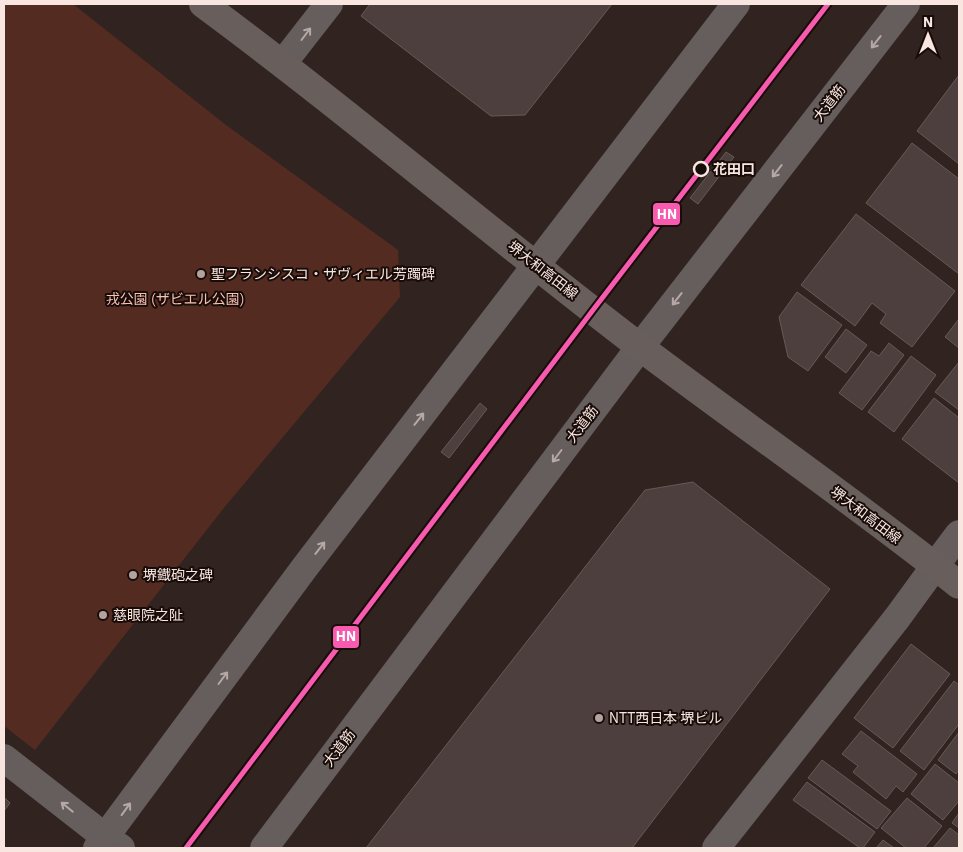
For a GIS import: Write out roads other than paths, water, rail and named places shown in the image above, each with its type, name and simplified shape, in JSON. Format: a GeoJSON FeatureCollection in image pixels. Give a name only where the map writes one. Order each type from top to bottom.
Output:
{"type":"FeatureCollection","features":[{"type":"Feature","properties":{"kind":"main road","name":"堺大和高田線"},"geometry":{"type":"LineString","coordinates":[[203,4],[283,63],[474,218],[538,265],[640,347],[959,585]]}},
{"type":"Feature","properties":{"kind":"street"},"geometry":{"type":"LineString","coordinates":[[283,63],[329,4]]}},
{"type":"Feature","properties":{"kind":"street"},"geometry":{"type":"LineString","coordinates":[[4,758],[108,845],[306,567],[736,4]]}},
{"type":"Feature","properties":{"kind":"street","name":"大道筋"},"geometry":{"type":"LineString","coordinates":[[264,848],[640,347],[906,4]]}},
{"type":"Feature","properties":{"kind":"street"},"geometry":{"type":"LineString","coordinates":[[716,848],[897,618],[959,534]]}},
{"type":"Feature","properties":{"kind":"place","name":"花田口"},"geometry":{"type":"Point","coordinates":[701,169]}},
{"type":"Feature","properties":{"kind":"place","name":"聖フランシスコ・ザヴィエル芳躅碑"},"geometry":{"type":"Point","coordinates":[201,274]}},
{"type":"Feature","properties":{"kind":"place","name":"堺鐡砲之碑"},"geometry":{"type":"Point","coordinates":[133,575]}},
{"type":"Feature","properties":{"kind":"place","name":"慈眼院之阯"},"geometry":{"type":"Point","coordinates":[103,615]}},
{"type":"Feature","properties":{"kind":"place","name":"NTT西日本 堺ビル"},"geometry":{"type":"Point","coordinates":[599,718]}},
{"type":"Feature","properties":{"kind":"park label","name":"戎公園 (ザビエル公園)"},"geometry":{"type":"Point","coordinates":[175,299]}}]}
